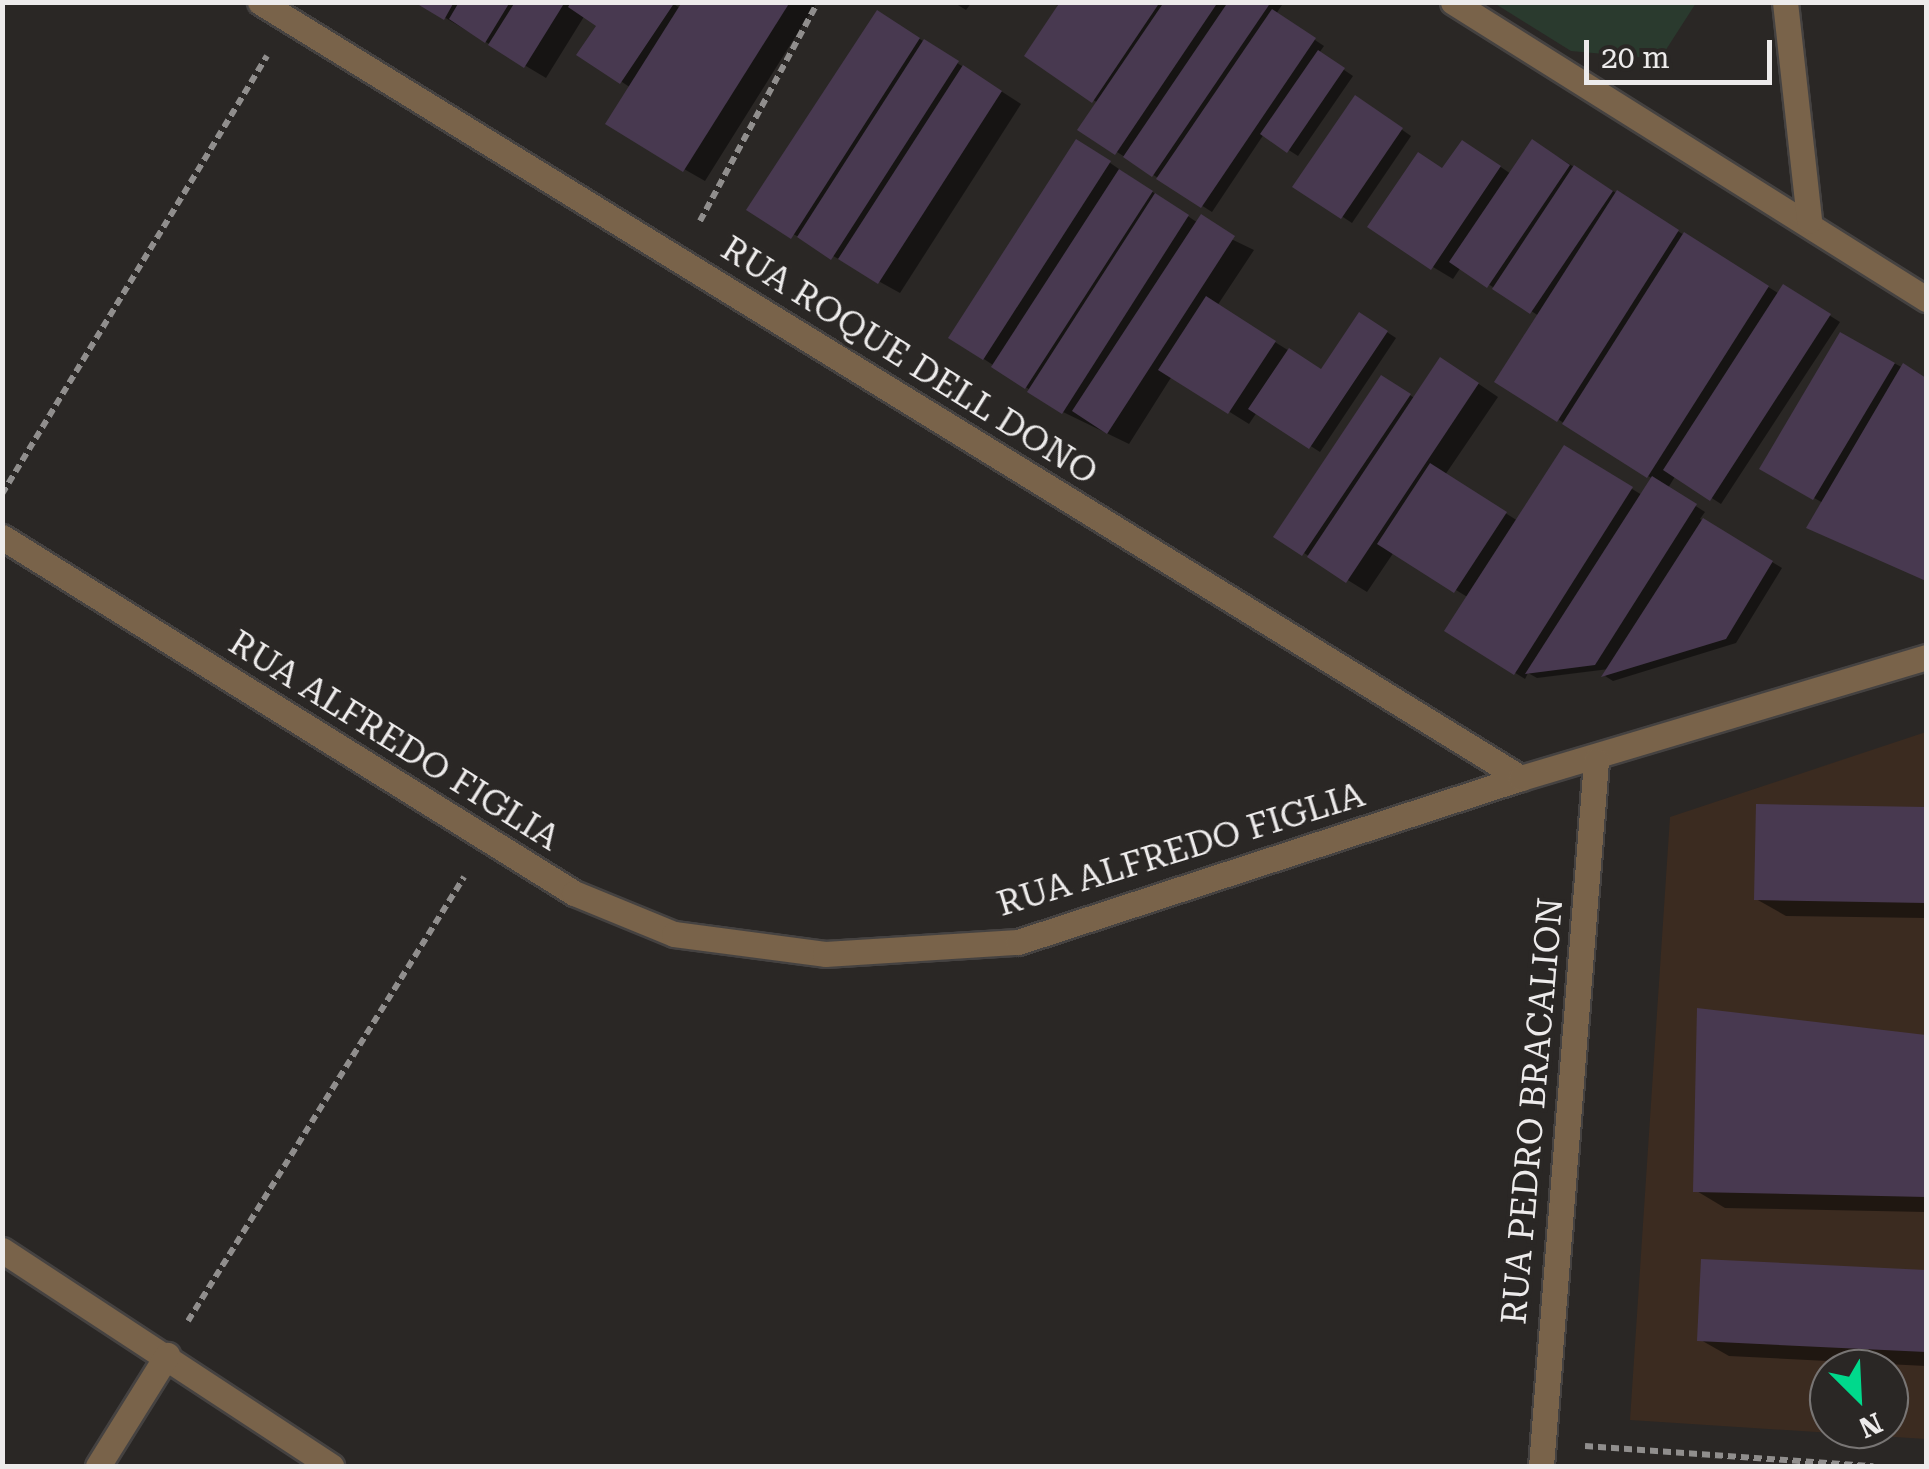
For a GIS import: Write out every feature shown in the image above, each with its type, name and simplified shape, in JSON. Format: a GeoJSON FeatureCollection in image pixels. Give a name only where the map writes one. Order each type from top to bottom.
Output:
{"type":"FeatureCollection","features":[{"type":"Feature","properties":{"kind":"street","name":"RUA ROQUE DELL DONO"},"geometry":{"type":"LineString","coordinates":[[260,2],[1521,778]]}},
{"type":"Feature","properties":{"kind":"street"},"geometry":{"type":"LineString","coordinates":[[1453,2],[1926,299]]}},
{"type":"Feature","properties":{"kind":"street"},"geometry":{"type":"LineString","coordinates":[[1785,2],[1809,222]]}},
{"type":"Feature","properties":{"kind":"street","name":"RUA ALFREDO FIGLIA"},"geometry":{"type":"LineString","coordinates":[[2,537],[486,842],[574,893],[674,934],[825,954],[1018,942],[1521,778],[1596,761],[1926,657]]}},
{"type":"Feature","properties":{"kind":"street","name":"RUA PEDRO BRACALION"},"geometry":{"type":"LineString","coordinates":[[1541,1454],[1596,761]]}},
{"type":"Feature","properties":{"kind":"street"},"geometry":{"type":"LineString","coordinates":[[2,1250],[331,1466]]}},
{"type":"Feature","properties":{"kind":"street"},"geometry":{"type":"LineString","coordinates":[[98,1466],[167,1355]]}},
{"type":"Feature","properties":{"kind":"path"},"geometry":{"type":"LineString","coordinates":[[679,260],[818,2]]}},
{"type":"Feature","properties":{"kind":"path"},"geometry":{"type":"LineString","coordinates":[[2,494],[288,20]]}},
{"type":"Feature","properties":{"kind":"path"},"geometry":{"type":"LineString","coordinates":[[167,1355],[486,842]]}},
{"type":"Feature","properties":{"kind":"path"},"geometry":{"type":"LineString","coordinates":[[1541,1454],[1873,1466]]}},
{"type":"Feature","properties":{"kind":"shaded area"},"geometry":{"type":"Polygon","coordinates":[[[1926,732],[1926,1439],[1909,1438],[1909,1349],[1809,1349],[1809,1431],[1630,1420],[1670,817],[1926,732]]]}},
{"type":"Feature","properties":{"kind":"green space"},"geometry":{"type":"Polygon","coordinates":[[[1494,3],[1696,3],[1660,59],[1571,51],[1494,3]]]}},
{"type":"Feature","properties":{"kind":"building"},"geometry":{"type":"Polygon","coordinates":[[[414,2],[454,2],[444,20],[414,2]]]}},
{"type":"Feature","properties":{"kind":"building"},"geometry":{"type":"Polygon","coordinates":[[[459,2],[510,2],[485,43],[449,19],[459,2]]]}},
{"type":"Feature","properties":{"kind":"building"},"geometry":{"type":"Polygon","coordinates":[[[515,2],[565,2],[524,68],[488,45],[515,2]]]}},
{"type":"Feature","properties":{"kind":"building"},"geometry":{"type":"Polygon","coordinates":[[[571,2],[675,2],[620,84],[576,55],[596,26],[568,7],[571,2]]]}},
{"type":"Feature","properties":{"kind":"building"},"geometry":{"type":"Polygon","coordinates":[[[682,2],[790,2],[683,172],[605,124],[682,2]]]}},
{"type":"Feature","properties":{"kind":"building"},"geometry":{"type":"Polygon","coordinates":[[[1060,2],[1160,2],[1092,103],[1024,56],[1060,2]]]}},
{"type":"Feature","properties":{"kind":"building"},"geometry":{"type":"Polygon","coordinates":[[[1164,2],[1218,2],[1115,155],[1077,130],[1164,2]]]}},
{"type":"Feature","properties":{"kind":"building"},"geometry":{"type":"Polygon","coordinates":[[[1228,2],[1271,2],[1152,177],[1123,157],[1228,2]]]}},
{"type":"Feature","properties":{"kind":"building"},"geometry":{"type":"Polygon","coordinates":[[[1272,9],[1316,38],[1201,208],[1156,179],[1272,9]]]}},
{"type":"Feature","properties":{"kind":"building"},"geometry":{"type":"Polygon","coordinates":[[[877,10],[920,38],[791,239],[746,210],[877,10]]]}},
{"type":"Feature","properties":{"kind":"building"},"geometry":{"type":"Polygon","coordinates":[[[924,39],[959,61],[831,260],[797,237],[924,39]]]}},
{"type":"Feature","properties":{"kind":"building"},"geometry":{"type":"Polygon","coordinates":[[[1318,50],[1345,68],[1287,153],[1260,134],[1318,50]]]}},
{"type":"Feature","properties":{"kind":"building"},"geometry":{"type":"Polygon","coordinates":[[[963,65],[1002,91],[878,284],[838,259],[963,65]]]}},
{"type":"Feature","properties":{"kind":"building"},"geometry":{"type":"Polygon","coordinates":[[[1355,95],[1403,128],[1341,219],[1292,187],[1355,95]]]}},
{"type":"Feature","properties":{"kind":"building"},"geometry":{"type":"Polygon","coordinates":[[[1076,139],[1111,161],[983,360],[948,338],[1076,139]]]}},
{"type":"Feature","properties":{"kind":"building"},"geometry":{"type":"Polygon","coordinates":[[[1532,139],[1570,165],[1487,288],[1449,262],[1532,139]]]}},
{"type":"Feature","properties":{"kind":"building"},"geometry":{"type":"Polygon","coordinates":[[[1462,140],[1501,166],[1431,270],[1367,227],[1418,152],[1442,168],[1462,140]]]}},
{"type":"Feature","properties":{"kind":"building"},"geometry":{"type":"Polygon","coordinates":[[[1574,165],[1613,191],[1530,314],[1492,289],[1574,165]]]}},
{"type":"Feature","properties":{"kind":"building"},"geometry":{"type":"Polygon","coordinates":[[[1119,169],[1153,191],[1025,389],[991,367],[1119,169]]]}},
{"type":"Feature","properties":{"kind":"building"},"geometry":{"type":"Polygon","coordinates":[[[1617,190],[1679,230],[1557,422],[1494,382],[1617,190]]]}},
{"type":"Feature","properties":{"kind":"building"},"geometry":{"type":"Polygon","coordinates":[[[1155,193],[1189,215],[1062,414],[1027,392],[1155,193]]]}},
{"type":"Feature","properties":{"kind":"building"},"geometry":{"type":"Polygon","coordinates":[[[1201,214],[1235,236],[1107,434],[1072,411],[1201,214]]]}},
{"type":"Feature","properties":{"kind":"building"},"geometry":{"type":"Polygon","coordinates":[[[1684,232],[1769,286],[1647,478],[1562,424],[1684,232]]]}},
{"type":"Feature","properties":{"kind":"building"},"geometry":{"type":"Polygon","coordinates":[[[1783,284],[1831,314],[1710,501],[1663,470],[1783,284]]]}},
{"type":"Feature","properties":{"kind":"building"},"geometry":{"type":"Polygon","coordinates":[[[1206,296],[1276,341],[1228,414],[1158,370],[1206,296]]]}},
{"type":"Feature","properties":{"kind":"building"},"geometry":{"type":"Polygon","coordinates":[[[1359,312],[1388,331],[1309,449],[1248,409],[1289,348],[1321,369],[1359,312]]]}},
{"type":"Feature","properties":{"kind":"building"},"geometry":{"type":"Polygon","coordinates":[[[1840,332],[1895,363],[1813,500],[1759,469],[1840,332]]]}},
{"type":"Feature","properties":{"kind":"building"},"geometry":{"type":"Polygon","coordinates":[[[1440,357],[1479,383],[1346,583],[1307,557],[1440,357]]]}},
{"type":"Feature","properties":{"kind":"building"},"geometry":{"type":"Polygon","coordinates":[[[1903,363],[1926,378],[1926,581],[1806,528],[1903,363]]]}},
{"type":"Feature","properties":{"kind":"building"},"geometry":{"type":"Polygon","coordinates":[[[1381,375],[1411,394],[1302,556],[1273,537],[1381,375]]]}},
{"type":"Feature","properties":{"kind":"building"},"geometry":{"type":"Polygon","coordinates":[[[1564,445],[1633,487],[1514,675],[1444,631],[1564,445]]]}},
{"type":"Feature","properties":{"kind":"building"},"geometry":{"type":"Polygon","coordinates":[[[1430,463],[1507,512],[1454,593],[1377,544],[1430,463]]]}},
{"type":"Feature","properties":{"kind":"building"},"geometry":{"type":"Polygon","coordinates":[[[1652,476],[1697,504],[1595,665],[1525,674],[1652,476]]]}},
{"type":"Feature","properties":{"kind":"building"},"geometry":{"type":"Polygon","coordinates":[[[1703,518],[1773,561],[1726,639],[1601,677],[1703,518]]]}},
{"type":"Feature","properties":{"kind":"building"},"geometry":{"type":"Polygon","coordinates":[[[1756,804],[1926,807],[1926,903],[1754,900],[1756,804]]]}},
{"type":"Feature","properties":{"kind":"building"},"geometry":{"type":"Polygon","coordinates":[[[1697,1008],[1926,1035],[1926,1197],[1693,1192],[1697,1008]]]}},
{"type":"Feature","properties":{"kind":"building"},"geometry":{"type":"Polygon","coordinates":[[[1701,1259],[1926,1270],[1926,1352],[1697,1341],[1701,1259]]]}}]}
